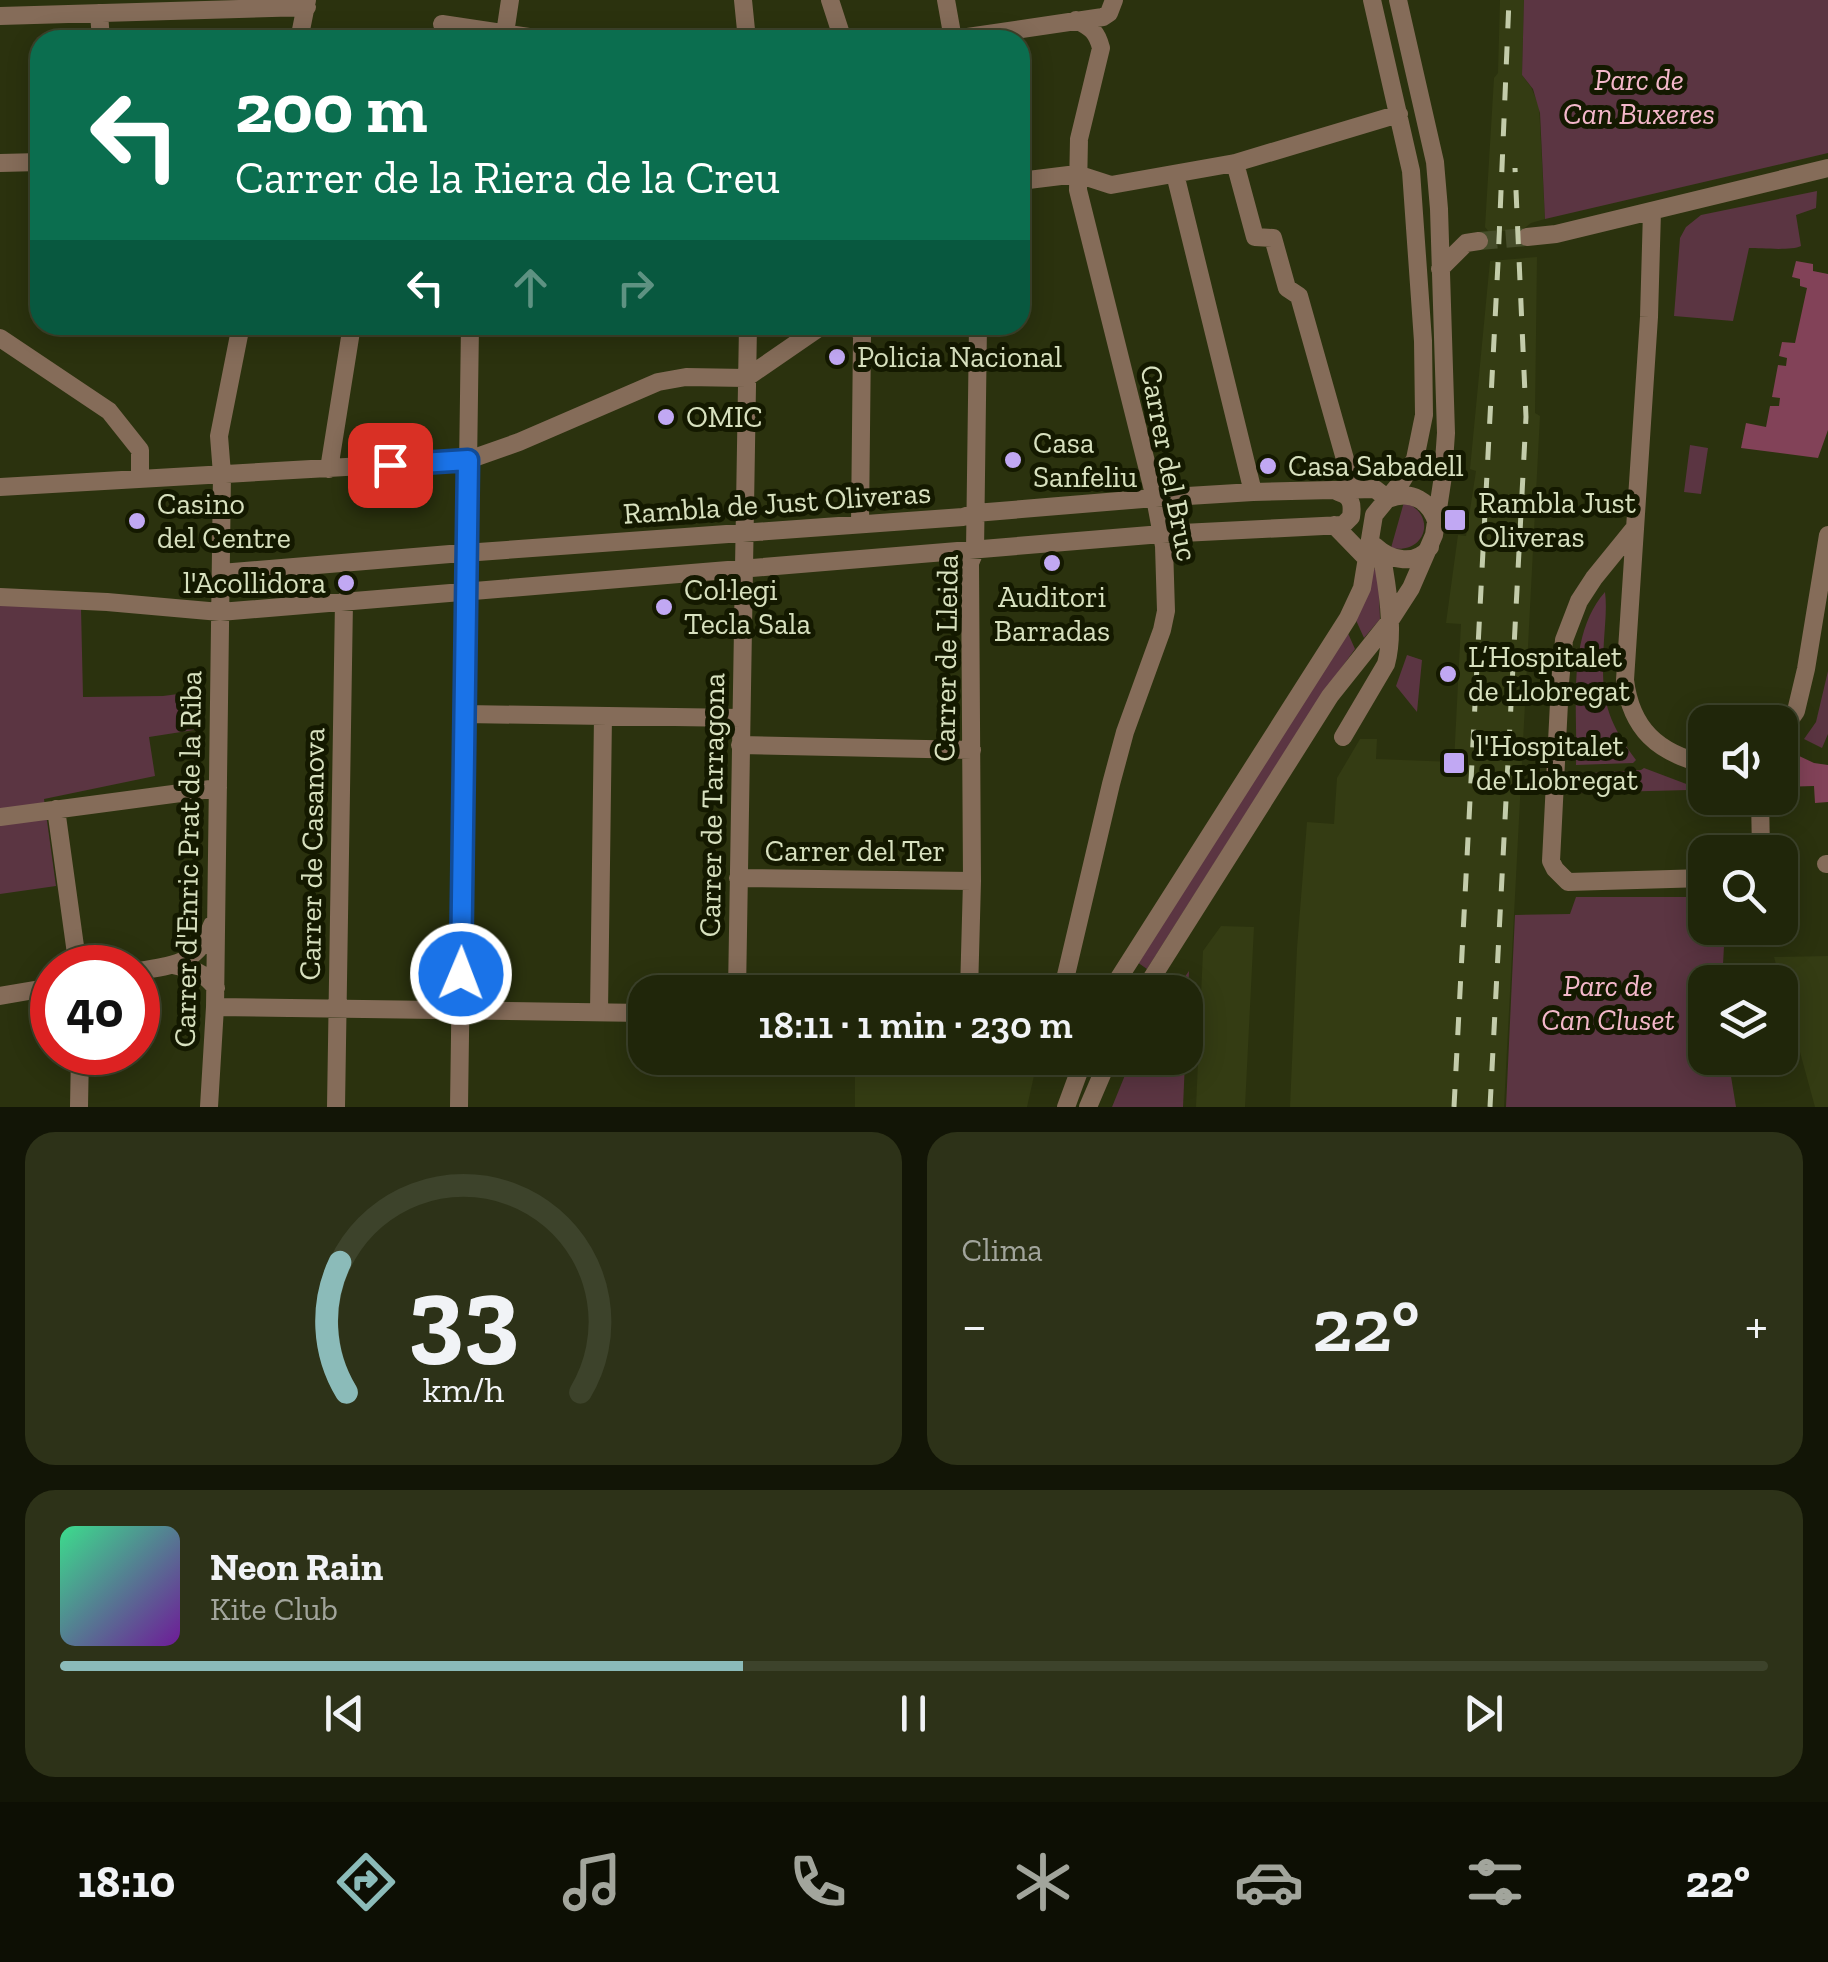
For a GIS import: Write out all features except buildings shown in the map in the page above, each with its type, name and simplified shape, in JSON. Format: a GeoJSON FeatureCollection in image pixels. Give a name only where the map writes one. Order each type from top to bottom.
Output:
{"type":"FeatureCollection","features":[{"type":"Feature","properties":{"kind":"street"},"geometry":{"type":"LineString","coordinates":[[505,30],[510,0]]}},
{"type":"Feature","properties":{"kind":"street"},"geometry":{"type":"LineString","coordinates":[[743,0],[746,30]]}},
{"type":"Feature","properties":{"kind":"street"},"geometry":{"type":"LineString","coordinates":[[830,0],[840,30]]}},
{"type":"Feature","properties":{"kind":"street"},"geometry":{"type":"LineString","coordinates":[[946,0],[949,30]]}},
{"type":"Feature","properties":{"kind":"street"},"geometry":{"type":"LineString","coordinates":[[1025,30],[1103,17],[1114,0]]}},
{"type":"Feature","properties":{"kind":"street"},"geometry":{"type":"LineString","coordinates":[[1343,736],[1386,664],[1390,649],[1373,549],[1374,515],[1415,459],[1424,414],[1412,185],[1372,0]]}},
{"type":"Feature","properties":{"kind":"street"},"geometry":{"type":"LineString","coordinates":[[1154,975],[1330,696],[1410,588],[1436,524],[1446,433],[1436,162],[1398,0]]}},
{"type":"Feature","properties":{"kind":"street"},"geometry":{"type":"LineString","coordinates":[[6,10],[307,4],[301,30]]}},
{"type":"Feature","properties":{"kind":"street","name":"Carrer del Bruc"},"geometry":{"type":"LineString","coordinates":[[1066,975],[1125,732],[1166,611],[1162,534],[1155,498],[1078,190],[1079,139],[1101,48],[1091,27],[1076,20]]}},
{"type":"Feature","properties":{"kind":"street"},"geometry":{"type":"LineString","coordinates":[[442,24],[473,30]]}},
{"type":"Feature","properties":{"kind":"street"},"geometry":{"type":"LineString","coordinates":[[1030,181],[1077,174],[1112,184],[1235,163],[1399,114]]}},
{"type":"Feature","properties":{"kind":"street"},"geometry":{"type":"LineString","coordinates":[[0,163],[30,162]]}},
{"type":"Feature","properties":{"kind":"street"},"geometry":{"type":"LineString","coordinates":[[1235,163],[1255,237],[1273,238],[1287,288],[1299,296],[1352,510],[1347,522],[1334,525]]}},
{"type":"Feature","properties":{"kind":"street"},"geometry":{"type":"LineString","coordinates":[[1527,237],[1556,234],[1828,168]]}},
{"type":"Feature","properties":{"kind":"street"},"geometry":{"type":"LineString","coordinates":[[1174,174],[1253,492]]}},
{"type":"Feature","properties":{"kind":"street"},"geometry":{"type":"LineString","coordinates":[[1439,209],[1456,236],[1473,242],[1440,269]]}},
{"type":"Feature","properties":{"kind":"street"},"geometry":{"type":"LineString","coordinates":[[1652,211],[1649,317],[1624,668],[1629,702],[1639,724],[1662,748],[1688,759]]}},
{"type":"Feature","properties":{"kind":"street"},"geometry":{"type":"LineString","coordinates":[[221,573],[219,436],[238,335]]}},
{"type":"Feature","properties":{"kind":"street"},"geometry":{"type":"LineString","coordinates":[[329,469],[350,335]]}},
{"type":"Feature","properties":{"kind":"street"},"geometry":{"type":"LineString","coordinates":[[459,1107],[470,335]]}},
{"type":"Feature","properties":{"kind":"street","name":"Carrer de Tarragona"},"geometry":{"type":"LineString","coordinates":[[737,975],[748,335]]}},
{"type":"Feature","properties":{"kind":"street"},"geometry":{"type":"LineString","coordinates":[[0,487],[468,460],[658,382],[686,377],[746,378],[808,335]]}},
{"type":"Feature","properties":{"kind":"street"},"geometry":{"type":"LineString","coordinates":[[860,524],[862,335]]}},
{"type":"Feature","properties":{"kind":"street","name":"Carrer de Lleida"},"geometry":{"type":"LineString","coordinates":[[969,975],[972,881],[970,564],[975,550],[978,335]]}},
{"type":"Feature","properties":{"kind":"street"},"geometry":{"type":"LineString","coordinates":[[0,338],[109,411],[140,450],[140,478]]}},
{"type":"Feature","properties":{"kind":"street","name":"Rambla de Just Oliveras"},"geometry":{"type":"LineString","coordinates":[[221,573],[962,517],[1155,498],[1376,490],[1388,499]]}},
{"type":"Feature","properties":{"kind":"street"},"geometry":{"type":"LineString","coordinates":[[1388,499],[1398,494],[1420,499],[1429,506],[1436,524]]}},
{"type":"Feature","properties":{"kind":"street"},"geometry":{"type":"LineString","coordinates":[[1334,525],[1392,558],[1414,559],[1425,554],[1430,546]]}},
{"type":"Feature","properties":{"kind":"street","name":"Rambla de Just Oliveras"},"geometry":{"type":"LineString","coordinates":[[0,597],[220,612],[1162,534],[1334,525]]}},
{"type":"Feature","properties":{"kind":"street"},"geometry":{"type":"LineString","coordinates":[[1634,530],[1594,578],[1564,640],[1552,862],[1568,882],[1688,878]]}},
{"type":"Feature","properties":{"kind":"street"},"geometry":{"type":"LineString","coordinates":[[1797,705],[1828,535]]}},
{"type":"Feature","properties":{"kind":"street"},"geometry":{"type":"LineString","coordinates":[[1121,975],[1348,618],[1373,549]]}},
{"type":"Feature","properties":{"kind":"street","name":"Carrer d'Enric Prat de la Riba"},"geometry":{"type":"LineString","coordinates":[[209,1107],[215,998],[221,573]]}},
{"type":"Feature","properties":{"kind":"street","name":"Carrer de Casanova"},"geometry":{"type":"LineString","coordinates":[[336,1107],[344,601]]}},
{"type":"Feature","properties":{"kind":"street"},"geometry":{"type":"LineString","coordinates":[[465,714],[741,718]]}},
{"type":"Feature","properties":{"kind":"street"},"geometry":{"type":"LineString","coordinates":[[599,1012],[603,716]]}},
{"type":"Feature","properties":{"kind":"street"},"geometry":{"type":"LineString","coordinates":[[740,745],[972,750]]}},
{"type":"Feature","properties":{"kind":"street"},"geometry":{"type":"LineString","coordinates":[[0,818],[218,788]]}},
{"type":"Feature","properties":{"kind":"street"},"geometry":{"type":"LineString","coordinates":[[56,810],[75,945]]}},
{"type":"Feature","properties":{"kind":"street","name":"Carrer del Ter"},"geometry":{"type":"LineString","coordinates":[[738,878],[972,881]]}},
{"type":"Feature","properties":{"kind":"street"},"geometry":{"type":"LineString","coordinates":[[160,967],[198,952],[216,912]]}},
{"type":"Feature","properties":{"kind":"street"},"geometry":{"type":"LineString","coordinates":[[173,965],[198,971],[208,978],[215,998],[338,1009],[628,1013]]}},
{"type":"Feature","properties":{"kind":"street"},"geometry":{"type":"LineString","coordinates":[[0,996],[30,990]]}},
{"type":"Feature","properties":{"kind":"street"},"geometry":{"type":"LineString","coordinates":[[79,1107],[80,1075]]}},
{"type":"Feature","properties":{"kind":"street"},"geometry":{"type":"LineString","coordinates":[[1066,1107],[1078,1075]]}},
{"type":"Feature","properties":{"kind":"street"},"geometry":{"type":"LineString","coordinates":[[1088,1107],[1102,1075]]}},
{"type":"Feature","properties":{"kind":"shaded area"},"geometry":{"type":"Polygon","coordinates":[[[1500,0],[1524,0],[1522,75],[1539,106],[1545,219],[1522,230],[1489,232],[1485,227],[1500,0]]]}},
{"type":"Feature","properties":{"kind":"shaded area"},"geometry":{"type":"Polygon","coordinates":[[[1537,257],[1535,413],[1540,416],[1504,1107],[1290,1107],[1307,822],[1334,824],[1337,778],[1360,739],[1377,739],[1376,759],[1454,762],[1461,624],[1446,623],[1458,535],[1466,536],[1476,471],[1470,469],[1490,261],[1537,257]]]}},
{"type":"Feature","properties":{"kind":"shaded area"},"geometry":{"type":"Polygon","coordinates":[[[1796,261],[1813,264],[1813,271],[1828,274],[1828,430],[1818,458],[1741,448],[1746,423],[1766,427],[1770,406],[1779,406],[1780,398],[1772,397],[1778,365],[1786,366],[1787,358],[1779,356],[1782,342],[1795,343],[1807,288],[1800,286],[1800,279],[1792,277],[1796,261]]]}},
{"type":"Feature","properties":{"kind":"shaded area"},"geometry":{"type":"Polygon","coordinates":[[[1798,755],[1828,765],[1828,802],[1815,803],[1814,786],[1798,786],[1798,755]]]}},
{"type":"Feature","properties":{"kind":"shaded area"},"geometry":{"type":"Polygon","coordinates":[[[1221,926],[1254,927],[1245,1107],[1196,1107],[1197,1075],[1203,1075],[1203,951],[1221,926]]]}},
{"type":"Feature","properties":{"kind":"shaded area"},"geometry":{"type":"Polygon","coordinates":[[[1828,956],[1828,1107],[1815,1107],[1798,1045],[1798,965],[1776,965],[1774,957],[1828,956]]]}},
{"type":"Feature","properties":{"kind":"shaded area"},"geometry":{"type":"Polygon","coordinates":[[[855,1075],[1034,1075],[1027,1107],[855,1107],[855,1075]]]}},
{"type":"Feature","properties":{"kind":"green space","name":"Parc de Can Buxeres"},"geometry":{"type":"Polygon","coordinates":[[[1524,0],[1828,0],[1828,153],[1545,219],[1540,113],[1533,89],[1522,75],[1524,0]]]}},
{"type":"Feature","properties":{"kind":"green space"},"geometry":{"type":"Polygon","coordinates":[[[1817,191],[1816,208],[1796,215],[1801,246],[1749,248],[1733,321],[1674,316],[1680,238],[1686,227],[1701,215],[1817,191]]]}},
{"type":"Feature","properties":{"kind":"green space"},"geometry":{"type":"Polygon","coordinates":[[[1690,445],[1708,448],[1701,494],[1684,492],[1690,445]]]}},
{"type":"Feature","properties":{"kind":"green space"},"geometry":{"type":"Polygon","coordinates":[[[1404,502],[1421,515],[1423,532],[1413,545],[1391,548],[1404,502]]]}},
{"type":"Feature","properties":{"kind":"green space"},"geometry":{"type":"Polygon","coordinates":[[[1373,568],[1378,570],[1380,619],[1364,638],[1355,618],[1373,568]]]}},
{"type":"Feature","properties":{"kind":"green space"},"geometry":{"type":"Polygon","coordinates":[[[1605,592],[1606,703],[1636,760],[1576,765],[1579,652],[1584,630],[1605,592]]]}},
{"type":"Feature","properties":{"kind":"green space"},"geometry":{"type":"Polygon","coordinates":[[[0,603],[81,608],[83,697],[193,692],[194,730],[149,737],[155,776],[44,799],[56,886],[0,894],[0,603]]]}},
{"type":"Feature","properties":{"kind":"green space"},"geometry":{"type":"Polygon","coordinates":[[[1347,631],[1355,649],[1314,706],[1147,969],[1137,962],[1347,631]]]}},
{"type":"Feature","properties":{"kind":"green space"},"geometry":{"type":"Polygon","coordinates":[[[1407,655],[1422,660],[1417,712],[1396,686],[1407,655]]]}},
{"type":"Feature","properties":{"kind":"green space"},"geometry":{"type":"Polygon","coordinates":[[[1828,671],[1828,734],[1822,748],[1804,739],[1816,722],[1828,671]]]}},
{"type":"Feature","properties":{"kind":"green space"},"geometry":{"type":"Polygon","coordinates":[[[1641,770],[1688,785],[1688,790],[1573,793],[1575,774],[1641,770]]]}},
{"type":"Feature","properties":{"kind":"green space","name":"Parc de Can Cluset"},"geometry":{"type":"Polygon","coordinates":[[[1576,897],[1688,897],[1688,945],[1724,945],[1723,965],[1688,965],[1688,1075],[1731,1075],[1736,1107],[1506,1107],[1515,915],[1570,914],[1576,897]]]}},
{"type":"Feature","properties":{"kind":"green space"},"geometry":{"type":"Polygon","coordinates":[[[1125,1075],[1184,1075],[1183,1107],[1112,1107],[1125,1075]]]}},
{"type":"Feature","properties":{"kind":"tunnel"},"geometry":{"type":"LineString","coordinates":[[1479,241],[1527,237]]}},
{"type":"Feature","properties":{"kind":"railway"},"geometry":{"type":"LineString","coordinates":[[1454,1107],[1509,0]]}},
{"type":"Feature","properties":{"kind":"railway"},"geometry":{"type":"LineString","coordinates":[[1490,1107],[1526,417],[1515,168]]}},
{"type":"Feature","properties":{"kind":"place","name":"Policia Nacional"},"geometry":{"type":"Point","coordinates":[837,357]}},
{"type":"Feature","properties":{"kind":"place","name":"OMIC"},"geometry":{"type":"Point","coordinates":[666,417]}},
{"type":"Feature","properties":{"kind":"place","name":"Casa Sanfeliu"},"geometry":{"type":"Point","coordinates":[1013,460]}},
{"type":"Feature","properties":{"kind":"place","name":"Casa Sabadell"},"geometry":{"type":"Point","coordinates":[1268,466]}},
{"type":"Feature","properties":{"kind":"place","name":"Rambla Just Oliveras"},"geometry":{"type":"Point","coordinates":[1455,520]}},
{"type":"Feature","properties":{"kind":"place","name":"Casino del Centre"},"geometry":{"type":"Point","coordinates":[137,521]}},
{"type":"Feature","properties":{"kind":"place","name":"Auditori Barradas"},"geometry":{"type":"Point","coordinates":[1052,563]}},
{"type":"Feature","properties":{"kind":"place","name":"l'Acollidora"},"geometry":{"type":"Point","coordinates":[346,583]}},
{"type":"Feature","properties":{"kind":"place","name":"Col·legi Tecla Sala"},"geometry":{"type":"Point","coordinates":[664,607]}},
{"type":"Feature","properties":{"kind":"place","name":"L’Hospitalet de Llobregat"},"geometry":{"type":"Point","coordinates":[1448,674]}},
{"type":"Feature","properties":{"kind":"place","name":"l'Hospitalet de Llobregat"},"geometry":{"type":"Point","coordinates":[1454,763]}},
{"type":"Feature","properties":{"kind":"route"},"geometry":{"type":"LineString","coordinates":[[390,465],[468,460],[461,974]]}}]}
